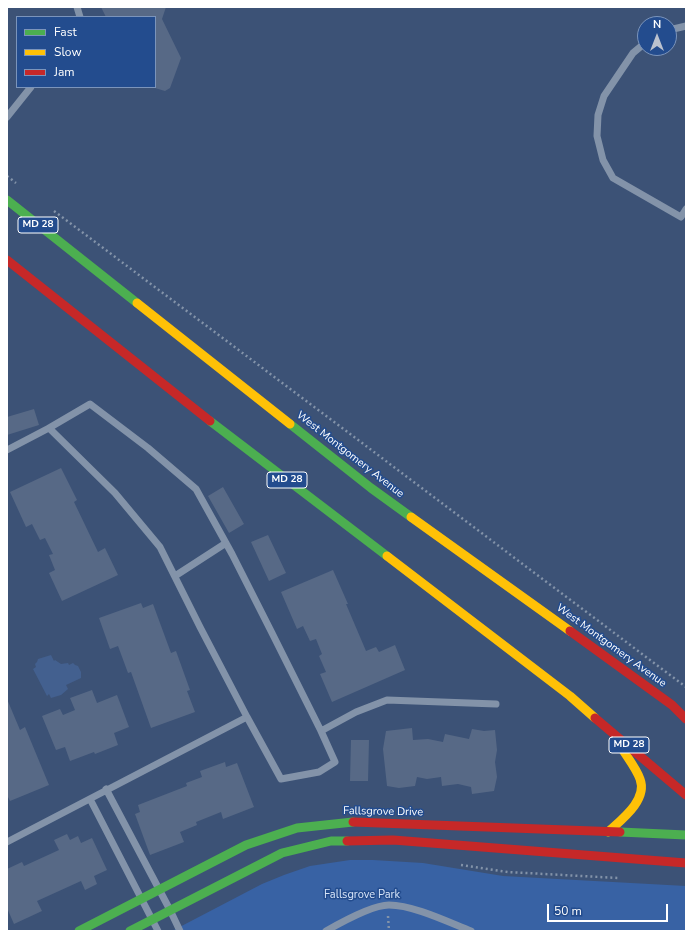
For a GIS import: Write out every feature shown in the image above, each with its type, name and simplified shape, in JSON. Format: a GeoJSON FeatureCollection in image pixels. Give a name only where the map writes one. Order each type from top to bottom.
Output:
{"type":"FeatureCollection","features":[{"type":"Feature","properties":{"kind":"main road","name":"West Montgomery Avenue"},"geometry":{"type":"LineString","coordinates":[[7,200],[371,488],[672,704],[686,719]]}},
{"type":"Feature","properties":{"kind":"main road","name":"MD 28"},"geometry":{"type":"LineString","coordinates":[[7,260],[255,456],[570,696],[686,795]]}},
{"type":"Feature","properties":{"kind":"main road"},"geometry":{"type":"LineString","coordinates":[[672,704],[686,714]]}},
{"type":"Feature","properties":{"kind":"main road"},"geometry":{"type":"LineString","coordinates":[[608,728],[641,780],[641,792],[633,809],[608,832]]}},
{"type":"Feature","properties":{"kind":"main road","name":"Fallsgrove Drive"},"geometry":{"type":"LineString","coordinates":[[79,931],[246,845],[297,828],[352,822],[686,834]]}},
{"type":"Feature","properties":{"kind":"main road"},"geometry":{"type":"LineString","coordinates":[[130,931],[282,853],[331,841],[393,840],[686,863]]}},
{"type":"Feature","properties":{"kind":"lane"},"geometry":{"type":"LineString","coordinates":[[637,50],[633,53],[604,96],[598,115],[597,136],[603,160],[613,178],[681,217],[686,209]]}},
{"type":"Feature","properties":{"kind":"lane"},"geometry":{"type":"LineString","coordinates":[[7,117],[30,88]]}},
{"type":"Feature","properties":{"kind":"lane"},"geometry":{"type":"LineString","coordinates":[[7,450],[90,404],[148,448],[196,489],[226,543],[321,731],[335,762],[319,772],[281,779],[247,717],[160,547],[115,493],[49,428]]}},
{"type":"Feature","properties":{"kind":"lane"},"geometry":{"type":"LineString","coordinates":[[175,576],[226,543]]}},
{"type":"Feature","properties":{"kind":"lane"},"geometry":{"type":"LineString","coordinates":[[321,731],[356,712],[387,700],[496,704]]}},
{"type":"Feature","properties":{"kind":"lane"},"geometry":{"type":"LineString","coordinates":[[7,842],[106,789],[247,717]]}},
{"type":"Feature","properties":{"kind":"lane"},"geometry":{"type":"LineString","coordinates":[[106,789],[180,931]]}},
{"type":"Feature","properties":{"kind":"lane"},"geometry":{"type":"LineString","coordinates":[[90,798],[158,931]]}},
{"type":"Feature","properties":{"kind":"lane"},"geometry":{"type":"LineString","coordinates":[[326,931],[367,911],[388,905],[412,909],[471,931]]}},
{"type":"Feature","properties":{"kind":"path"},"geometry":{"type":"LineString","coordinates":[[7,176],[20,185]]}},
{"type":"Feature","properties":{"kind":"path"},"geometry":{"type":"LineString","coordinates":[[51,209],[686,687]]}},
{"type":"Feature","properties":{"kind":"path"},"geometry":{"type":"LineString","coordinates":[[457,865],[508,872],[626,878]]}},
{"type":"Feature","properties":{"kind":"green space","name":"Fallsgrove Park"},"geometry":{"type":"Polygon","coordinates":[[[350,860],[423,863],[503,876],[686,886],[686,931],[172,931],[262,884],[284,875],[310,866],[350,860]]]}},
{"type":"Feature","properties":{"kind":"shaded area"},"geometry":{"type":"Polygon","coordinates":[[[51,655],[54,661],[55,660],[61,664],[68,663],[69,665],[73,663],[78,666],[81,672],[81,678],[66,685],[68,689],[61,695],[51,698],[49,694],[47,696],[33,669],[36,667],[35,664],[38,659],[51,655]]]}},
{"type":"Feature","properties":{"kind":"building"},"geometry":{"type":"Polygon","coordinates":[[[101,7],[166,7],[162,19],[181,58],[170,88],[165,91],[155,88],[156,16],[106,16],[101,7]]]}},
{"type":"Feature","properties":{"kind":"building"},"geometry":{"type":"Polygon","coordinates":[[[34,409],[39,425],[7,435],[7,417],[34,409]]]}},
{"type":"Feature","properties":{"kind":"building"},"geometry":{"type":"Polygon","coordinates":[[[61,468],[77,500],[74,502],[98,552],[105,548],[118,575],[62,601],[49,573],[55,570],[49,555],[53,554],[45,538],[40,540],[32,524],[26,527],[10,492],[61,468]]]}},
{"type":"Feature","properties":{"kind":"building"},"geometry":{"type":"Polygon","coordinates":[[[223,487],[244,524],[229,533],[208,496],[223,487]]]}},
{"type":"Feature","properties":{"kind":"building"},"geometry":{"type":"Polygon","coordinates":[[[268,535],[286,573],[269,581],[251,542],[268,535]]]}},
{"type":"Feature","properties":{"kind":"building"},"geometry":{"type":"Polygon","coordinates":[[[333,570],[366,651],[376,647],[379,652],[395,645],[405,670],[332,702],[320,674],[326,672],[319,656],[322,654],[316,639],[310,641],[303,626],[297,629],[281,592],[333,570]]]}},
{"type":"Feature","properties":{"kind":"building"},"geometry":{"type":"Polygon","coordinates":[[[141,603],[143,608],[153,604],[171,653],[176,651],[190,690],[187,691],[195,712],[151,728],[131,672],[128,673],[118,646],[110,649],[99,618],[141,603]]]}},
{"type":"Feature","properties":{"kind":"building"},"geometry":{"type":"Polygon","coordinates":[[[92,690],[97,703],[117,695],[129,727],[114,733],[118,745],[95,754],[94,752],[70,761],[65,747],[56,750],[42,716],[60,709],[63,715],[75,710],[70,698],[92,690]]]}},
{"type":"Feature","properties":{"kind":"building"},"geometry":{"type":"Polygon","coordinates":[[[7,699],[20,730],[25,727],[49,785],[10,801],[7,795],[7,699]]]}},
{"type":"Feature","properties":{"kind":"building"},"geometry":{"type":"Polygon","coordinates":[[[412,728],[413,740],[428,739],[443,742],[445,734],[469,739],[472,729],[484,731],[495,730],[497,750],[495,762],[497,777],[494,791],[472,794],[471,787],[458,784],[442,786],[441,777],[427,779],[417,777],[415,786],[399,788],[387,786],[383,749],[386,731],[412,728]]]}},
{"type":"Feature","properties":{"kind":"building"},"geometry":{"type":"Polygon","coordinates":[[[351,740],[369,740],[368,781],[350,781],[351,740]]]}},
{"type":"Feature","properties":{"kind":"building"},"geometry":{"type":"Polygon","coordinates":[[[225,762],[226,767],[237,763],[254,807],[223,819],[221,812],[196,822],[197,825],[180,832],[184,842],[150,855],[135,814],[140,812],[138,805],[187,786],[186,783],[202,777],[200,771],[225,762]]]}},
{"type":"Feature","properties":{"kind":"building"},"geometry":{"type":"Polygon","coordinates":[[[67,834],[70,840],[78,836],[81,843],[92,838],[107,870],[94,876],[97,884],[85,890],[81,881],[37,901],[42,911],[14,924],[7,908],[7,869],[22,862],[24,866],[59,850],[54,840],[67,834]]]}},
{"type":"Feature","properties":{"kind":"traffic: fast"},"geometry":{"type":"LineString","coordinates":[[7,200],[137,303]]}},
{"type":"Feature","properties":{"kind":"traffic: fast"},"geometry":{"type":"LineString","coordinates":[[210,421],[387,556]]}},
{"type":"Feature","properties":{"kind":"traffic: fast"},"geometry":{"type":"LineString","coordinates":[[290,424],[371,488],[411,517]]}},
{"type":"Feature","properties":{"kind":"traffic: fast"},"geometry":{"type":"LineString","coordinates":[[79,931],[246,845],[297,828],[353,822]]}},
{"type":"Feature","properties":{"kind":"traffic: fast"},"geometry":{"type":"LineString","coordinates":[[620,832],[686,835]]}},
{"type":"Feature","properties":{"kind":"traffic: fast"},"geometry":{"type":"LineString","coordinates":[[130,931],[282,853],[331,841],[347,841]]}},
{"type":"Feature","properties":{"kind":"traffic: slow"},"geometry":{"type":"LineString","coordinates":[[137,303],[290,424]]}},
{"type":"Feature","properties":{"kind":"traffic: slow"},"geometry":{"type":"LineString","coordinates":[[411,517],[570,631]]}},
{"type":"Feature","properties":{"kind":"traffic: slow"},"geometry":{"type":"LineString","coordinates":[[387,556],[570,696],[595,718]]}},
{"type":"Feature","properties":{"kind":"traffic: slow"},"geometry":{"type":"LineString","coordinates":[[608,832],[632,809],[640,794],[640,779],[621,747]]}},
{"type":"Feature","properties":{"kind":"traffic: jam"},"geometry":{"type":"LineString","coordinates":[[7,260],[210,421]]}},
{"type":"Feature","properties":{"kind":"traffic: jam"},"geometry":{"type":"LineString","coordinates":[[570,631],[672,705],[686,719]]}},
{"type":"Feature","properties":{"kind":"traffic: jam"},"geometry":{"type":"LineString","coordinates":[[595,718],[686,795]]}},
{"type":"Feature","properties":{"kind":"traffic: jam"},"geometry":{"type":"LineString","coordinates":[[353,822],[620,832]]}},
{"type":"Feature","properties":{"kind":"traffic: jam"},"geometry":{"type":"LineString","coordinates":[[347,841],[393,840],[686,863]]}}]}
